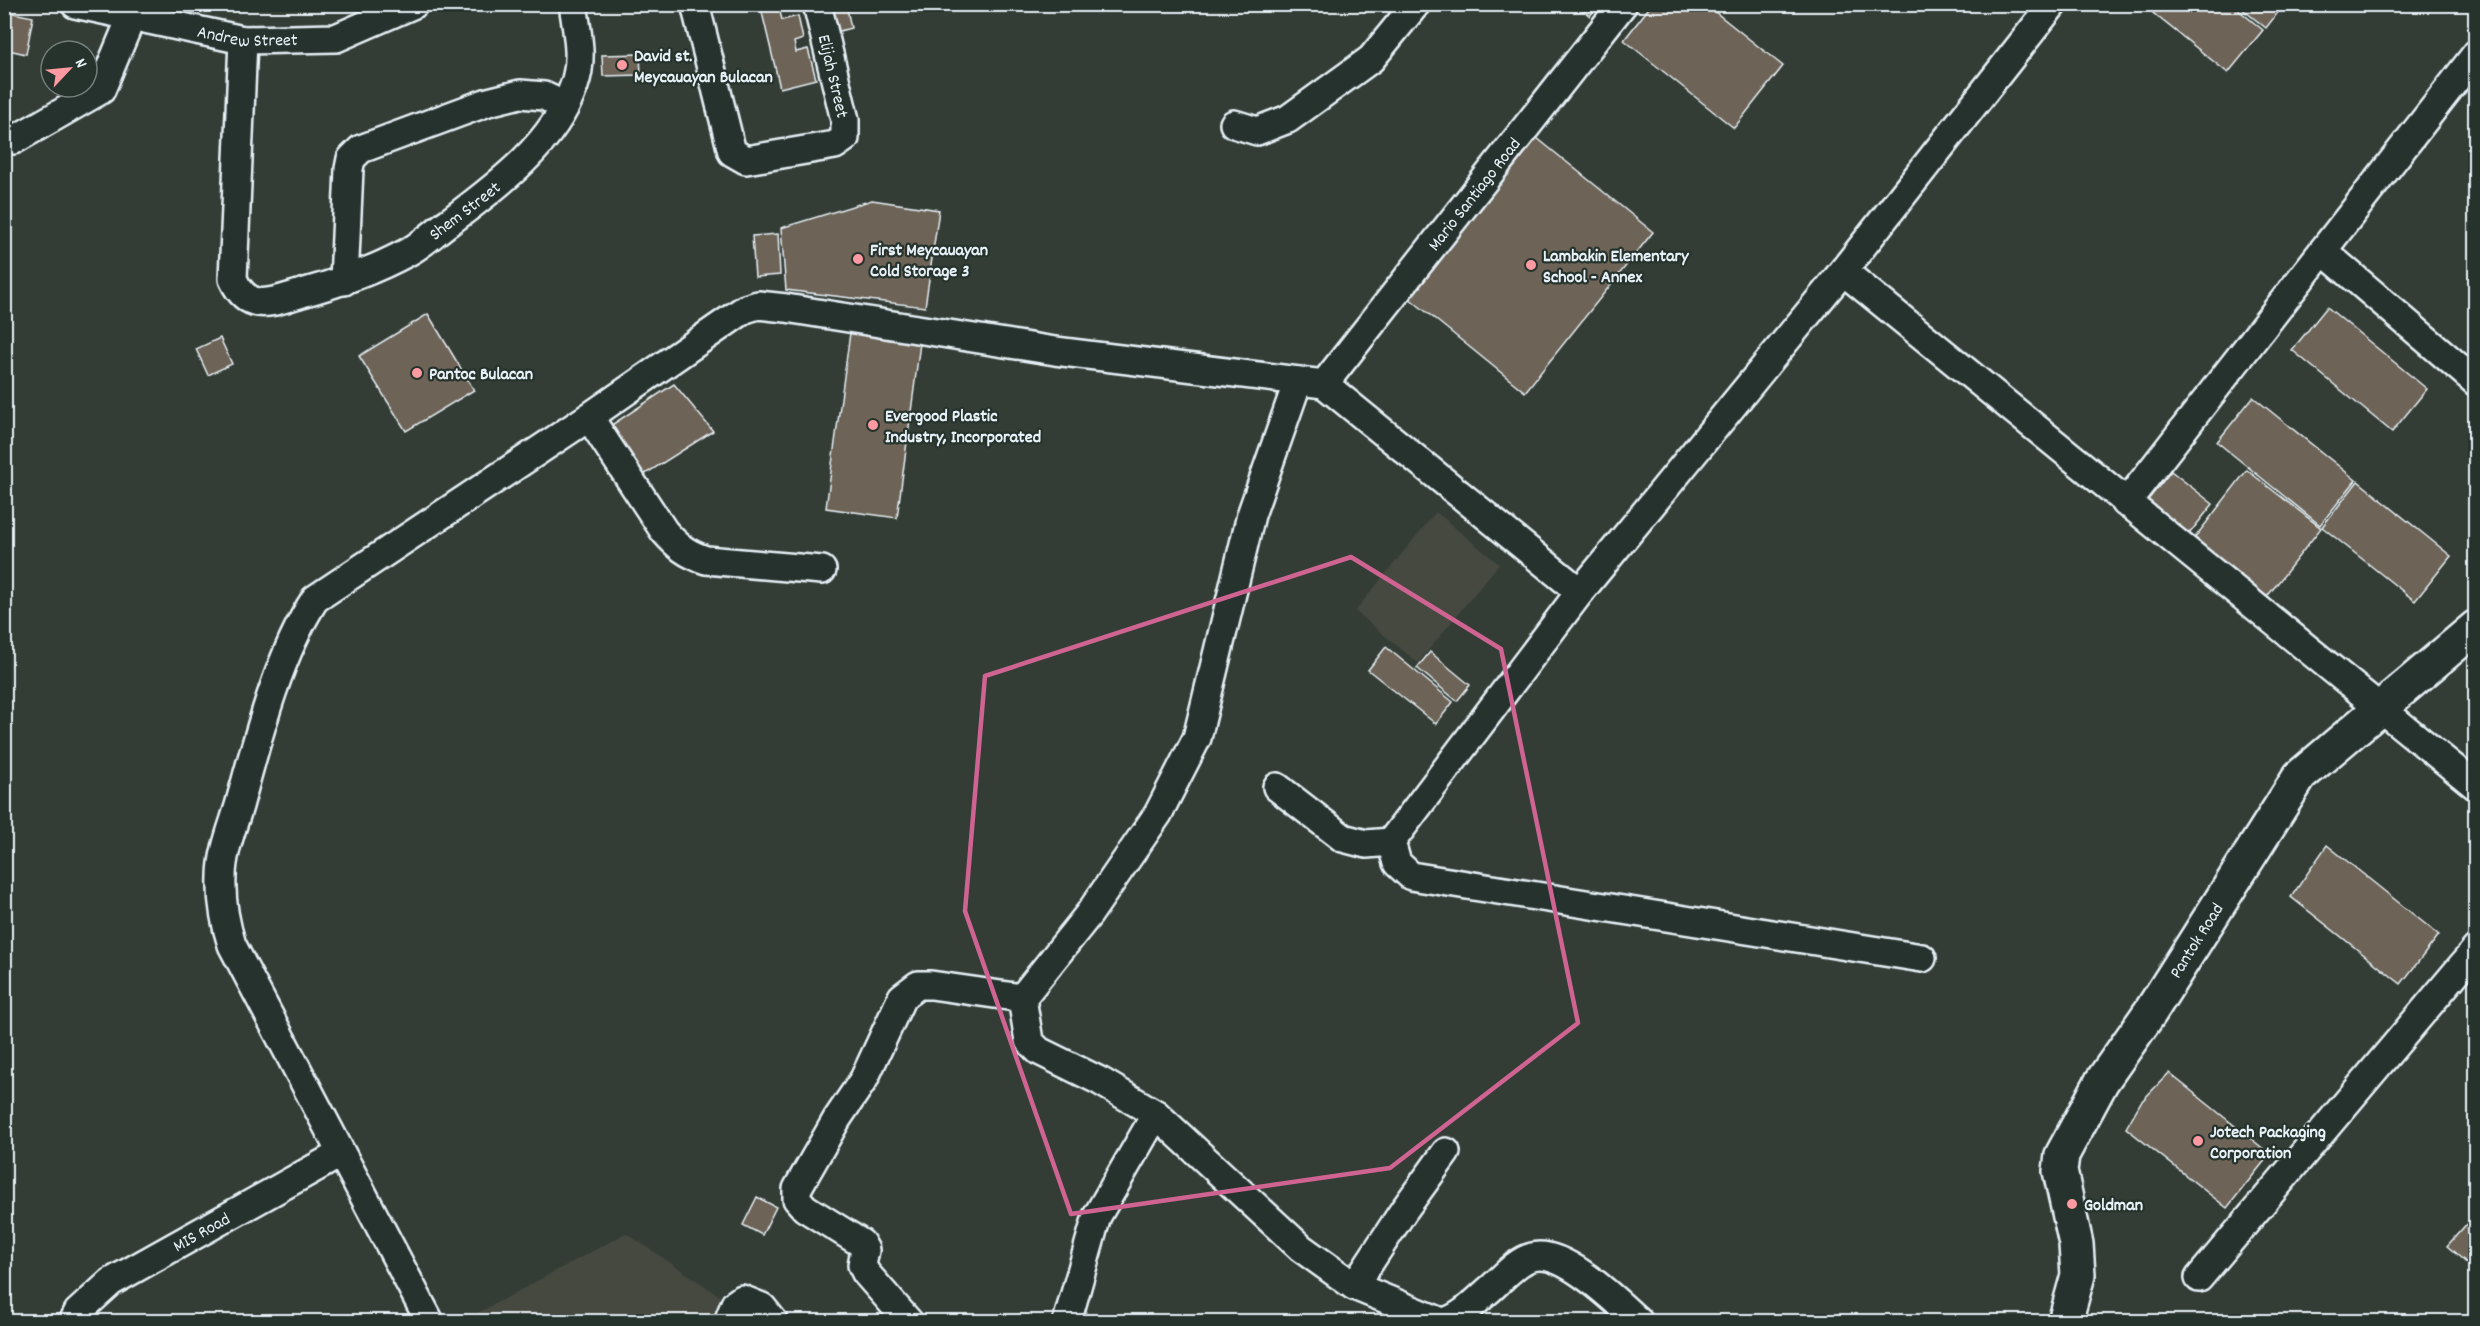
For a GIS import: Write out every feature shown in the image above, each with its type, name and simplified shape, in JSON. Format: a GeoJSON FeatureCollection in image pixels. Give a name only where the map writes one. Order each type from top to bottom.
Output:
{"type":"FeatureCollection","features":[{"type":"Feature","properties":{"kind":"main road","name":"Pantok Road"},"geometry":{"type":"LineString","coordinates":[[2065,1322],[2078,1275],[2076,1244],[2060,1171],[2062,1155],[2102,1081],[2151,1011],[2300,776],[2378,707],[2475,627]]}},
{"type":"Feature","properties":{"kind":"street","name":"Andrew Street"},"geometry":{"type":"LineString","coordinates":[[75,4],[136,10],[243,40],[336,38],[414,4]]}},
{"type":"Feature","properties":{"kind":"street","name":"Shem Street"},"geometry":{"type":"LineString","coordinates":[[243,40],[233,279],[240,294],[252,303],[270,302],[344,281],[410,251],[484,195],[523,161],[556,122],[575,85],[581,60],[573,4]]}},
{"type":"Feature","properties":{"kind":"street","name":"Elijah Street"},"geometry":{"type":"LineString","coordinates":[[695,4],[732,152],[746,160],[835,145],[845,138],[845,120],[818,4]]}},
{"type":"Feature","properties":{"kind":"street"},"geometry":{"type":"LineString","coordinates":[[1234,124],[1257,131],[1288,118],[1371,59],[1416,4]]}},
{"type":"Feature","properties":{"kind":"street","name":"Mario Santiago Road"},"geometry":{"type":"LineString","coordinates":[[1022,998],[1089,914],[1158,814],[1197,738],[1251,515],[1311,383],[1623,4]]}},
{"type":"Feature","properties":{"kind":"street"},"geometry":{"type":"LineString","coordinates":[[1277,787],[1343,838],[1366,844],[1391,842],[1580,592],[1843,271],[2053,4]]}},
{"type":"Feature","properties":{"kind":"street"},"geometry":{"type":"LineString","coordinates":[[4,140],[14,140],[101,90],[136,10]]}},
{"type":"Feature","properties":{"kind":"street"},"geometry":{"type":"LineString","coordinates":[[2126,503],[2475,54]]}},
{"type":"Feature","properties":{"kind":"street"},"geometry":{"type":"LineString","coordinates":[[344,281],[349,170],[351,159],[361,148],[488,102],[520,94],[543,96],[565,106]]}},
{"type":"Feature","properties":{"kind":"street"},"geometry":{"type":"LineString","coordinates":[[2323,251],[2475,382]]}},
{"type":"Feature","properties":{"kind":"street"},"geometry":{"type":"LineString","coordinates":[[1843,271],[2475,786]]}},
{"type":"Feature","properties":{"kind":"street"},"geometry":{"type":"LineString","coordinates":[[430,1322],[245,974],[232,945],[224,918],[222,876],[225,856],[256,742],[294,639],[315,599],[589,417],[745,309],[758,305],[1055,351],[1311,383],[1580,592]]}},
{"type":"Feature","properties":{"kind":"street"},"geometry":{"type":"LineString","coordinates":[[589,417],[664,531],[676,546],[689,555],[706,560],[822,570]]}},
{"type":"Feature","properties":{"kind":"street"},"geometry":{"type":"LineString","coordinates":[[1391,842],[1398,863],[1411,876],[1922,958]]}},
{"type":"Feature","properties":{"kind":"street"},"geometry":{"type":"LineString","coordinates":[[2199,1278],[2475,949]]}},
{"type":"Feature","properties":{"kind":"street"},"geometry":{"type":"LineString","coordinates":[[909,1322],[866,1273],[862,1265],[865,1250],[861,1243],[805,1208],[797,1199],[797,1189],[837,1119],[864,1079],[890,1019],[902,998],[910,989],[918,985],[1022,998],[1029,1041],[1039,1051],[1100,1081],[1156,1114],[1300,1248],[1354,1286],[1443,1322],[1464,1311],[1521,1262],[1533,1257],[1545,1257],[1564,1262],[1608,1294],[1639,1322]]}},
{"type":"Feature","properties":{"kind":"street"},"geometry":{"type":"LineString","coordinates":[[1067,1322],[1097,1216],[1156,1114]]}},
{"type":"Feature","properties":{"kind":"street"},"geometry":{"type":"LineString","coordinates":[[1354,1286],[1404,1209],[1446,1152]]}},
{"type":"Feature","properties":{"kind":"street","name":"MIS Road"},"geometry":{"type":"LineString","coordinates":[[73,1322],[78,1312],[120,1277],[340,1154]]}},
{"type":"Feature","properties":{"kind":"street"},"geometry":{"type":"LineString","coordinates":[[728,1322],[735,1304],[741,1299],[762,1307],[774,1322]]}},
{"type":"Feature","properties":{"kind":"highlighted area"},"geometry":{"type":"Polygon","coordinates":[[[1351,557],[1501,649],[1578,1023],[1390,1168],[1071,1214],[965,911],[985,676],[1351,557]]]}},
{"type":"Feature","properties":{"kind":"shaded area"},"geometry":{"type":"Polygon","coordinates":[[[1436,512],[1499,564],[1418,663],[1355,611],[1436,512]]]}},
{"type":"Feature","properties":{"kind":"shaded area"},"geometry":{"type":"Polygon","coordinates":[[[626,1233],[759,1322],[461,1322],[626,1233]]]}},
{"type":"Feature","properties":{"kind":"building"},"geometry":{"type":"Polygon","coordinates":[[[760,4],[778,4],[782,20],[798,16],[803,39],[794,42],[796,52],[808,49],[816,79],[780,88],[760,4]]]}},
{"type":"Feature","properties":{"kind":"building"},"geometry":{"type":"Polygon","coordinates":[[[825,4],[846,4],[851,28],[832,33],[825,4]]]}},
{"type":"Feature","properties":{"kind":"building"},"geometry":{"type":"Polygon","coordinates":[[[1575,4],[1599,4],[1590,16],[1575,4]]]}},
{"type":"Feature","properties":{"kind":"building"},"geometry":{"type":"Polygon","coordinates":[[[1652,4],[1705,4],[1783,66],[1734,128],[1624,40],[1652,4]]]}},
{"type":"Feature","properties":{"kind":"building"},"geometry":{"type":"Polygon","coordinates":[[[2159,4],[2231,4],[2263,30],[2228,73],[2153,13],[2159,4]]]}},
{"type":"Feature","properties":{"kind":"building"},"geometry":{"type":"Polygon","coordinates":[[[2236,4],[2280,4],[2283,6],[2266,28],[2236,4]]]}},
{"type":"Feature","properties":{"kind":"building"},"geometry":{"type":"Polygon","coordinates":[[[8,12],[33,17],[26,54],[4,49],[8,12]]]}},
{"type":"Feature","properties":{"kind":"building","name":"David st. Meycauayan Bulacan"},"geometry":{"type":"Polygon","coordinates":[[[640,54],[641,75],[603,76],[602,55],[640,54]]]}},
{"type":"Feature","properties":{"kind":"building","name":"Lambakin Elementary School - Annex"},"geometry":{"type":"Polygon","coordinates":[[[1537,138],[1653,232],[1525,392],[1409,298],[1537,138]]]}},
{"type":"Feature","properties":{"kind":"building","name":"First Meycauayan Cold Storage 3"},"geometry":{"type":"Polygon","coordinates":[[[872,200],[939,210],[925,307],[786,290],[781,228],[872,200]]]}},
{"type":"Feature","properties":{"kind":"building"},"geometry":{"type":"Polygon","coordinates":[[[778,234],[780,275],[755,277],[752,236],[778,234]]]}},
{"type":"Feature","properties":{"kind":"building"},"geometry":{"type":"Polygon","coordinates":[[[2327,307],[2427,389],[2392,432],[2292,350],[2327,307]]]}},
{"type":"Feature","properties":{"kind":"building","name":"Pantoc Bulacan"},"geometry":{"type":"Polygon","coordinates":[[[428,314],[474,390],[406,431],[359,356],[428,314]]]}},
{"type":"Feature","properties":{"kind":"building","name":"Evergood Plastic Industry, Incorporated"},"geometry":{"type":"Polygon","coordinates":[[[850,333],[920,343],[897,518],[826,508],[850,333]]]}},
{"type":"Feature","properties":{"kind":"building"},"geometry":{"type":"Polygon","coordinates":[[[220,338],[232,364],[208,375],[196,349],[220,338]]]}},
{"type":"Feature","properties":{"kind":"building"},"geometry":{"type":"Polygon","coordinates":[[[674,384],[713,431],[639,478],[607,428],[674,384]]]}},
{"type":"Feature","properties":{"kind":"building"},"geometry":{"type":"Polygon","coordinates":[[[2253,397],[2356,480],[2320,525],[2217,442],[2253,397]]]}},
{"type":"Feature","properties":{"kind":"building"},"geometry":{"type":"Polygon","coordinates":[[[2247,470],[2321,528],[2266,598],[2193,540],[2247,470]]]}},
{"type":"Feature","properties":{"kind":"building"},"geometry":{"type":"Polygon","coordinates":[[[2171,471],[2213,504],[2189,534],[2148,500],[2171,471]]]}},
{"type":"Feature","properties":{"kind":"building"},"geometry":{"type":"Polygon","coordinates":[[[2358,481],[2451,556],[2415,601],[2322,527],[2358,481]]]}},
{"type":"Feature","properties":{"kind":"building"},"geometry":{"type":"Polygon","coordinates":[[[1386,647],[1453,702],[1436,724],[1368,670],[1386,647]]]}},
{"type":"Feature","properties":{"kind":"building"},"geometry":{"type":"Polygon","coordinates":[[[1430,652],[1470,685],[1457,701],[1417,668],[1430,652]]]}},
{"type":"Feature","properties":{"kind":"building"},"geometry":{"type":"Polygon","coordinates":[[[2327,845],[2439,935],[2401,984],[2291,897],[2327,845]]]}},
{"type":"Feature","properties":{"kind":"building","name":"Jotech Packaging Corporation"},"geometry":{"type":"Polygon","coordinates":[[[2169,1073],[2270,1154],[2227,1208],[2126,1128],[2141,1102],[2169,1073]]]}},
{"type":"Feature","properties":{"kind":"building"},"geometry":{"type":"Polygon","coordinates":[[[757,1197],[776,1207],[762,1235],[743,1225],[757,1197]]]}},
{"type":"Feature","properties":{"kind":"building"},"geometry":{"type":"Polygon","coordinates":[[[2471,1219],[2476,1222],[2476,1271],[2447,1246],[2471,1219]]]}},
{"type":"Feature","properties":{"kind":"place","name":"David st. Meycauayan Bulacan"},"geometry":{"type":"Point","coordinates":[622,65]}},
{"type":"Feature","properties":{"kind":"place","name":"First Meycauayan Cold Storage 3"},"geometry":{"type":"Point","coordinates":[858,259]}},
{"type":"Feature","properties":{"kind":"place","name":"Lambakin Elementary School - Annex"},"geometry":{"type":"Point","coordinates":[1531,265]}},
{"type":"Feature","properties":{"kind":"place","name":"Pantoc Bulacan"},"geometry":{"type":"Point","coordinates":[417,373]}},
{"type":"Feature","properties":{"kind":"place","name":"Evergood Plastic Industry, Incorporated"},"geometry":{"type":"Point","coordinates":[873,425]}},
{"type":"Feature","properties":{"kind":"place","name":"Jotech Packaging Corporation"},"geometry":{"type":"Point","coordinates":[2198,1141]}},
{"type":"Feature","properties":{"kind":"place","name":"Goldman"},"geometry":{"type":"Point","coordinates":[2072,1204]}}]}
